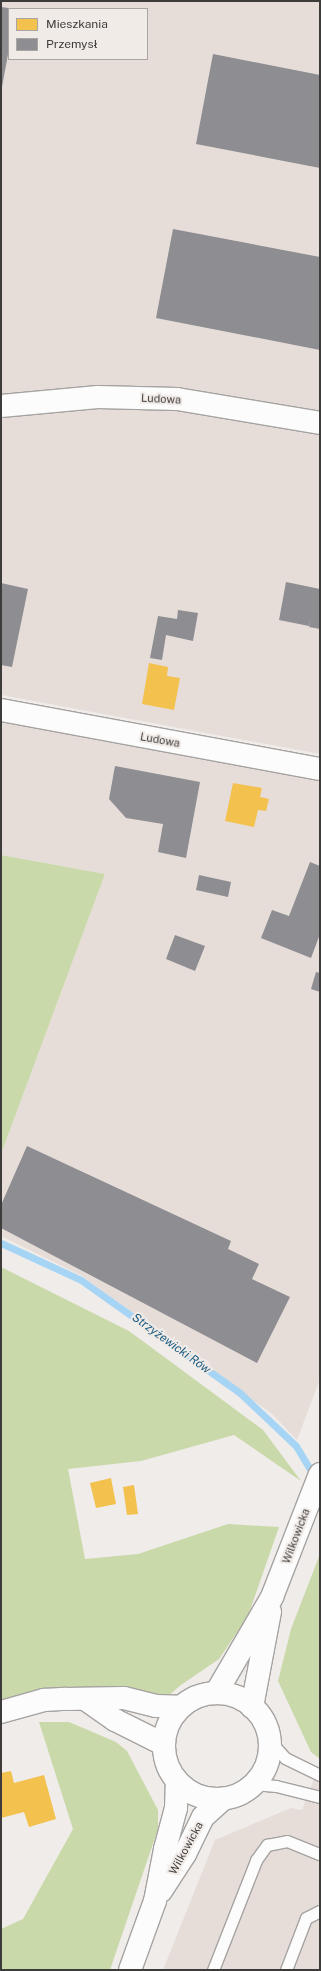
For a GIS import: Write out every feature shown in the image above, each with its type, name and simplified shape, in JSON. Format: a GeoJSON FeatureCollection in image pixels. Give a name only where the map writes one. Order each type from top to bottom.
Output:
{"type":"FeatureCollection","features":[{"type":"Feature","properties":{"kind":"main road","name":"Ludowa"},"geometry":{"type":"LineString","coordinates":[[1,406],[98,397],[177,399],[320,423]]}},
{"type":"Feature","properties":{"kind":"main road","name":"Ludowa"},"geometry":{"type":"LineString","coordinates":[[1,710],[320,769]]}},
{"type":"Feature","properties":{"kind":"main road","name":"Wilkowicka"},"geometry":{"type":"LineString","coordinates":[[216,1693],[272,1597],[320,1474]]}},
{"type":"Feature","properties":{"kind":"main road","name":"Wilkowicka"},"geometry":{"type":"LineString","coordinates":[[252,1707],[272,1597]]}},
{"type":"Feature","properties":{"kind":"main road"},"geometry":{"type":"LineString","coordinates":[[216,1693],[234,1696],[252,1707],[260,1716],[266,1727],[269,1740],[267,1763],[254,1784],[237,1796],[222,1800],[194,1795],[177,1782],[166,1762],[163,1744],[166,1730],[180,1707],[197,1697],[216,1693]]}},
{"type":"Feature","properties":{"kind":"main road"},"geometry":{"type":"LineString","coordinates":[[1,1712],[44,1700],[124,1698],[156,1706],[180,1707]]}},
{"type":"Feature","properties":{"kind":"main road"},"geometry":{"type":"LineString","coordinates":[[85,1699],[115,1720],[145,1733],[163,1744]]}},
{"type":"Feature","properties":{"kind":"main road","name":"Wilkowicka"},"geometry":{"type":"LineString","coordinates":[[130,1970],[155,1901],[165,1849],[176,1808],[177,1782]]}},
{"type":"Feature","properties":{"kind":"main road","name":"Wilkowicka"},"geometry":{"type":"LineString","coordinates":[[155,1901],[184,1854],[204,1817],[222,1800]]}},
{"type":"Feature","properties":{"kind":"lane"},"geometry":{"type":"LineString","coordinates":[[269,1740],[286,1758],[320,1775]]}},
{"type":"Feature","properties":{"kind":"lane"},"geometry":{"type":"LineString","coordinates":[[254,1784],[276,1786],[320,1797]]}},
{"type":"Feature","properties":{"kind":"lane"},"geometry":{"type":"LineString","coordinates":[[213,1970],[256,1860],[268,1846],[287,1841],[320,1854]]}},
{"type":"Feature","properties":{"kind":"lane"},"geometry":{"type":"LineString","coordinates":[[286,1970],[306,1918],[320,1911]]}},
{"type":"Feature","properties":{"kind":"shaded area"},"geometry":{"type":"Polygon","coordinates":[[[1,1],[320,1],[320,754],[1,695],[1,1]]]}},
{"type":"Feature","properties":{"kind":"shaded area"},"geometry":{"type":"Polygon","coordinates":[[[1,717],[320,777],[320,1379],[297,1440],[272,1414],[82,1276],[1,1236],[1,1154],[105,874],[1,855],[1,717]]]}},
{"type":"Feature","properties":{"kind":"shaded area"},"geometry":{"type":"Polygon","coordinates":[[[320,1763],[320,1970],[163,1970],[215,1840],[291,1808],[302,1810],[320,1763]]]}},
{"type":"Feature","properties":{"kind":"green space"},"geometry":{"type":"Polygon","coordinates":[[[1,855],[105,874],[1,1154],[1,855]]]}},
{"type":"Feature","properties":{"kind":"green space"},"geometry":{"type":"Polygon","coordinates":[[[1,1267],[129,1331],[263,1430],[301,1481],[234,1435],[141,1461],[68,1469],[85,1559],[138,1554],[228,1524],[279,1527],[248,1616],[219,1659],[181,1685],[156,1706],[1,1712],[1,1267]]]}},
{"type":"Feature","properties":{"kind":"green space"},"geometry":{"type":"Polygon","coordinates":[[[320,1554],[320,1759],[311,1752],[278,1681],[291,1629],[320,1554]]]}},
{"type":"Feature","properties":{"kind":"green space"},"geometry":{"type":"Polygon","coordinates":[[[39,1722],[69,1722],[116,1742],[127,1751],[158,1810],[158,1829],[110,1970],[1,1970],[1,1929],[23,1919],[73,1829],[39,1722]]]}},
{"type":"Feature","properties":{"kind":"building: Mieszkania"},"geometry":{"type":"Polygon","coordinates":[[[149,663],[168,667],[167,676],[180,678],[174,710],[142,704],[149,663]]]}},
{"type":"Feature","properties":{"kind":"building: Mieszkania"},"geometry":{"type":"Polygon","coordinates":[[[233,783],[262,788],[260,797],[269,799],[266,811],[258,810],[254,827],[225,821],[233,783]]]}},
{"type":"Feature","properties":{"kind":"building: Mieszkania"},"geometry":{"type":"Polygon","coordinates":[[[111,1478],[116,1504],[96,1508],[90,1483],[111,1478]]]}},
{"type":"Feature","properties":{"kind":"building: Mieszkania"},"geometry":{"type":"Polygon","coordinates":[[[134,1485],[138,1514],[127,1515],[123,1487],[134,1485]]]}},
{"type":"Feature","properties":{"kind":"building: Mieszkania"},"geometry":{"type":"Polygon","coordinates":[[[11,1771],[14,1783],[44,1775],[56,1819],[29,1827],[24,1812],[1,1818],[1,1773],[11,1771]]]}},
{"type":"Feature","properties":{"kind":"building: Przemysł"},"geometry":{"type":"Polygon","coordinates":[[[1,7],[9,8],[8,54],[2,87],[1,7]]]}},
{"type":"Feature","properties":{"kind":"building: Przemysł"},"geometry":{"type":"Polygon","coordinates":[[[213,54],[320,75],[320,168],[196,144],[213,54]]]}},
{"type":"Feature","properties":{"kind":"building: Przemysł"},"geometry":{"type":"Polygon","coordinates":[[[173,229],[320,257],[320,350],[156,318],[173,229]]]}},
{"type":"Feature","properties":{"kind":"building: Przemysł"},"geometry":{"type":"Polygon","coordinates":[[[286,582],[320,589],[320,629],[309,627],[311,618],[309,626],[279,620],[286,582]]]}},
{"type":"Feature","properties":{"kind":"building: Przemysł"},"geometry":{"type":"Polygon","coordinates":[[[1,583],[28,589],[12,667],[1,665],[1,583]]]}},
{"type":"Feature","properties":{"kind":"building: Przemysł"},"geometry":{"type":"Polygon","coordinates":[[[178,610],[198,613],[193,641],[166,635],[162,660],[150,658],[158,616],[177,619],[178,610]]]}},
{"type":"Feature","properties":{"kind":"building: Przemysł"},"geometry":{"type":"Polygon","coordinates":[[[115,766],[200,782],[186,858],[158,852],[163,824],[126,818],[109,799],[115,766]]]}},
{"type":"Feature","properties":{"kind":"building: Przemysł"},"geometry":{"type":"Polygon","coordinates":[[[310,862],[320,866],[320,934],[311,958],[261,938],[272,910],[289,916],[310,862]]]}},
{"type":"Feature","properties":{"kind":"building: Przemysł"},"geometry":{"type":"Polygon","coordinates":[[[199,875],[231,882],[228,897],[196,890],[199,875]]]}},
{"type":"Feature","properties":{"kind":"building: Przemysł"},"geometry":{"type":"Polygon","coordinates":[[[175,935],[205,946],[195,971],[166,959],[175,935]]]}},
{"type":"Feature","properties":{"kind":"building: Przemysł"},"geometry":{"type":"Polygon","coordinates":[[[316,972],[320,973],[320,992],[311,989],[316,972]]]}},
{"type":"Feature","properties":{"kind":"building: Przemysł"},"geometry":{"type":"Polygon","coordinates":[[[27,1146],[231,1241],[228,1249],[259,1264],[252,1279],[290,1297],[257,1363],[1,1228],[1,1205],[27,1146]]]}},
{"type":"Feature","properties":{"kind":"waterway","name":"Strzyżewicki Rów"},"geometry":{"type":"LineString","coordinates":[[1,1243],[81,1280],[240,1393],[296,1446],[314,1476]]}}]}
